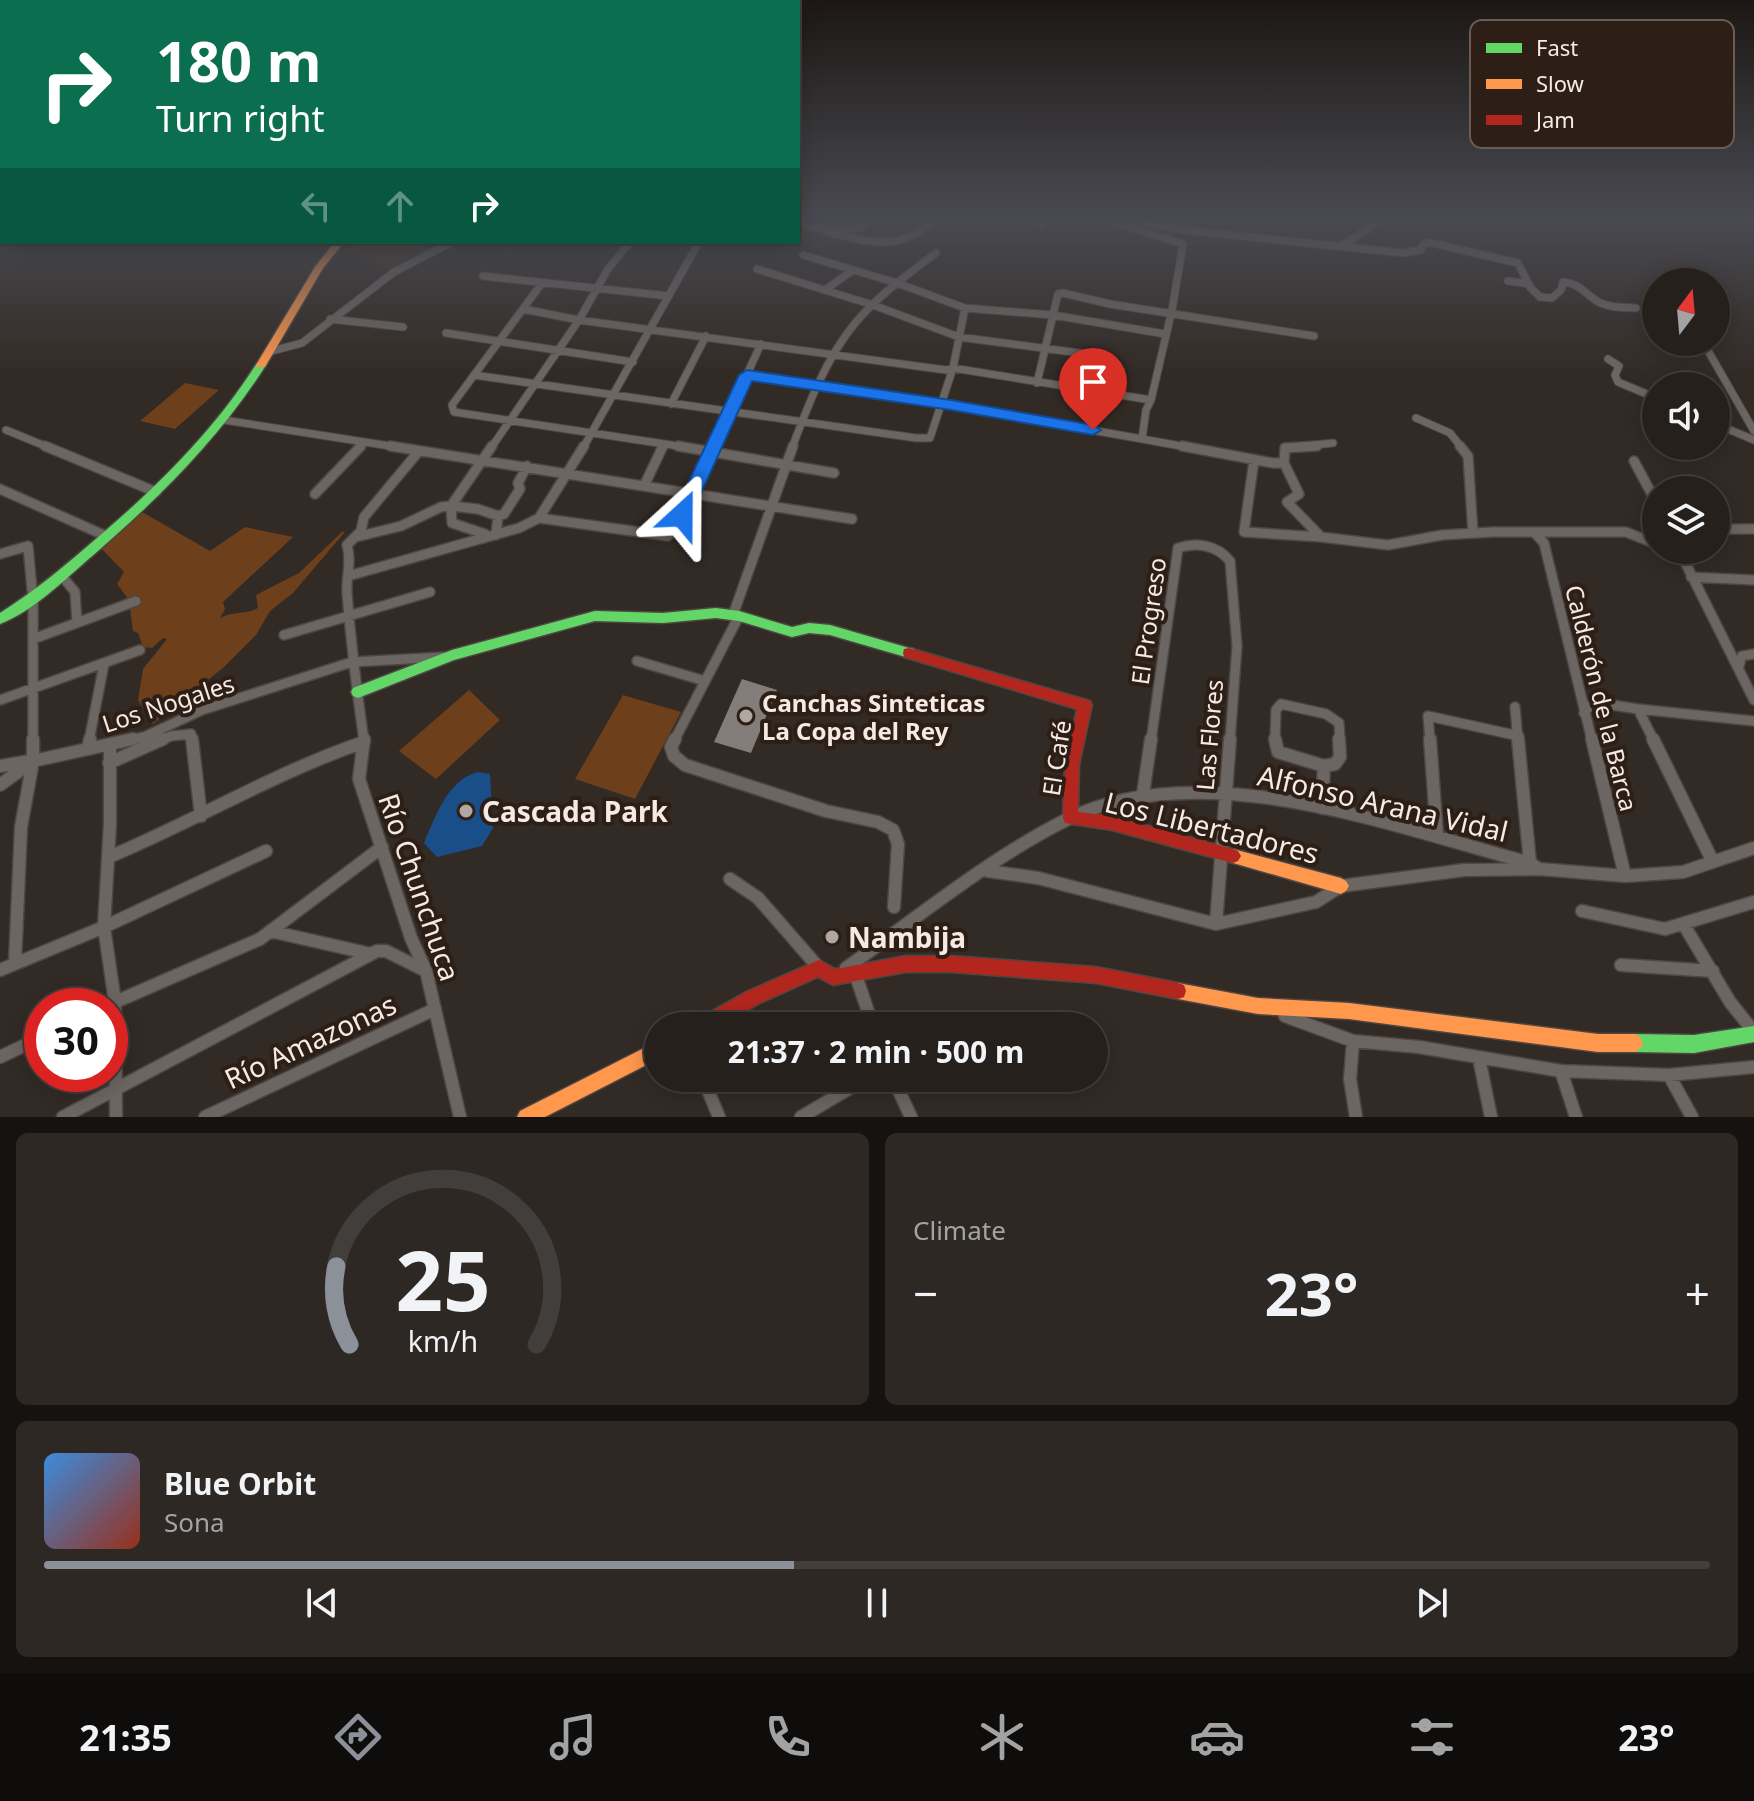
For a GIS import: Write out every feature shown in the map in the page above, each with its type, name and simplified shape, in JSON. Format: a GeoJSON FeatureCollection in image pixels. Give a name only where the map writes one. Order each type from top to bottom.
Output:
{"type":"FeatureCollection","features":[{"type":"Feature","properties":{"kind":"main road"},"geometry":{"type":"LineString","coordinates":[[0,619],[33,600],[62,576],[200,450],[240,401],[317,271]]}},
{"type":"Feature","properties":{"kind":"main road"},"geometry":{"type":"LineString","coordinates":[[358,692],[447,657],[595,616],[736,615]]}},
{"type":"Feature","properties":{"kind":"main road","name":"El Café"},"geometry":{"type":"LineString","coordinates":[[736,615],[792,632],[809,628],[830,630],[1085,705],[1072,765],[1070,818]]}},
{"type":"Feature","properties":{"kind":"main road","name":"Los Libertadores"},"geometry":{"type":"LineString","coordinates":[[1070,818],[1112,823],[1341,886]]}},
{"type":"Feature","properties":{"kind":"main road"},"geometry":{"type":"LineString","coordinates":[[727,1012],[819,968],[833,977],[906,964],[951,964],[1096,975],[1258,1006],[1349,1011],[1598,1043],[1694,1044],[1754,1033]]}},
{"type":"Feature","properties":{"kind":"main road"},"geometry":{"type":"LineString","coordinates":[[526,1117],[644,1057]]}},
{"type":"Feature","properties":{"kind":"street"},"geometry":{"type":"LineString","coordinates":[[268,352],[294,347],[396,271]]}},
{"type":"Feature","properties":{"kind":"street"},"geometry":{"type":"LineString","coordinates":[[484,538],[485,534],[452,523],[451,506],[609,271]]}},
{"type":"Feature","properties":{"kind":"street"},"geometry":{"type":"LineString","coordinates":[[348,576],[496,535],[539,518],[568,474],[683,271]]}},
{"type":"Feature","properties":{"kind":"street"},"geometry":{"type":"LineString","coordinates":[[764,271],[873,305],[959,337],[1087,354]]}},
{"type":"Feature","properties":{"kind":"street"},"geometry":{"type":"LineString","coordinates":[[825,290],[851,271]]}},
{"type":"Feature","properties":{"kind":"street"},"geometry":{"type":"LineString","coordinates":[[857,271],[965,308],[1053,315],[1165,334]]}},
{"type":"Feature","properties":{"kind":"street"},"geometry":{"type":"LineString","coordinates":[[894,907],[898,844],[893,830],[878,822],[826,811],[707,773],[674,756],[671,747],[736,615],[788,463],[819,386],[850,330],[873,305],[912,271]]}},
{"type":"Feature","properties":{"kind":"street"},"geometry":{"type":"LineString","coordinates":[[1142,439],[1179,271]]}},
{"type":"Feature","properties":{"kind":"street"},"geometry":{"type":"LineString","coordinates":[[1522,271],[1540,297],[1552,298],[1561,290],[1563,282],[1571,282],[1583,287],[1598,303],[1636,308]]}},
{"type":"Feature","properties":{"kind":"street"},"geometry":{"type":"LineString","coordinates":[[483,276],[669,296]]}},
{"type":"Feature","properties":{"kind":"street"},"geometry":{"type":"LineString","coordinates":[[1508,281],[1529,284]]}},
{"type":"Feature","properties":{"kind":"street"},"geometry":{"type":"LineString","coordinates":[[542,283],[474,375],[451,409],[454,412],[788,463],[834,473]]}},
{"type":"Feature","properties":{"kind":"street"},"geometry":{"type":"LineString","coordinates":[[1037,383],[1058,294],[1063,293],[1314,336]]}},
{"type":"Feature","properties":{"kind":"street"},"geometry":{"type":"LineString","coordinates":[[474,375],[803,424],[930,438],[953,368],[965,308]]}},
{"type":"Feature","properties":{"kind":"street"},"geometry":{"type":"LineString","coordinates":[[523,309],[579,320],[946,370],[953,368],[1151,400]]}},
{"type":"Feature","properties":{"kind":"street"},"geometry":{"type":"LineString","coordinates":[[330,319],[403,327]]}},
{"type":"Feature","properties":{"kind":"street"},"geometry":{"type":"LineString","coordinates":[[446,333],[633,362]]}},
{"type":"Feature","properties":{"kind":"street"},"geometry":{"type":"LineString","coordinates":[[671,404],[706,336]]}},
{"type":"Feature","properties":{"kind":"street"},"geometry":{"type":"LineString","coordinates":[[539,518],[668,536],[680,521],[761,344]]}},
{"type":"Feature","properties":{"kind":"street"},"geometry":{"type":"LineString","coordinates":[[1711,356],[1754,431]]}},
{"type":"Feature","properties":{"kind":"street"},"geometry":{"type":"LineString","coordinates":[[1608,359],[1619,366],[1615,375],[1618,382],[1642,392]]}},
{"type":"Feature","properties":{"kind":"street"},"geometry":{"type":"LineString","coordinates":[[747,375],[941,403],[1284,463]]}},
{"type":"Feature","properties":{"kind":"street"},"geometry":{"type":"LineString","coordinates":[[1416,418],[1450,433],[1468,456],[1473,533]]}},
{"type":"Feature","properties":{"kind":"street"},"geometry":{"type":"LineString","coordinates":[[224,420],[852,519]]}},
{"type":"Feature","properties":{"kind":"street"},"geometry":{"type":"LineString","coordinates":[[6,430],[156,492]]}},
{"type":"Feature","properties":{"kind":"street"},"geometry":{"type":"LineString","coordinates":[[1730,430],[1754,440]]}},
{"type":"Feature","properties":{"kind":"street"},"geometry":{"type":"LineString","coordinates":[[1321,537],[1287,502],[1299,494],[1291,485],[1290,472],[1284,463],[1285,448],[1318,448],[1333,443]]}},
{"type":"Feature","properties":{"kind":"street"},"geometry":{"type":"LineString","coordinates":[[315,494],[363,444]]}},
{"type":"Feature","properties":{"kind":"street"},"geometry":{"type":"LineString","coordinates":[[644,486],[663,446]]}},
{"type":"Feature","properties":{"kind":"street"},"geometry":{"type":"LineString","coordinates":[[356,537],[362,529],[364,517],[419,451]]}},
{"type":"Feature","properties":{"kind":"street"},"geometry":{"type":"LineString","coordinates":[[1254,460],[1244,532],[1388,545],[1473,533],[1626,532],[1642,538]]}},
{"type":"Feature","properties":{"kind":"street"},"geometry":{"type":"LineString","coordinates":[[1634,461],[1642,476]]}},
{"type":"Feature","properties":{"kind":"street"},"geometry":{"type":"LineString","coordinates":[[356,537],[401,526],[441,507],[478,509],[498,516],[504,514],[520,489],[518,483],[527,466]]}},
{"type":"Feature","properties":{"kind":"street"},"geometry":{"type":"LineString","coordinates":[[0,489],[106,536]]}},
{"type":"Feature","properties":{"kind":"street"},"geometry":{"type":"LineString","coordinates":[[496,535],[498,516]]}},
{"type":"Feature","properties":{"kind":"street"},"geometry":{"type":"LineString","coordinates":[[1730,529],[1754,529]]}},
{"type":"Feature","properties":{"kind":"street","name":"Calderón de la Barca"},"geometry":{"type":"LineString","coordinates":[[1534,532],[1544,543],[1625,876]]}},
{"type":"Feature","properties":{"kind":"street","name":"Río Chunchuca"},"geometry":{"type":"LineString","coordinates":[[356,537],[347,545],[351,558],[348,616],[364,742],[359,779],[411,938],[426,971],[460,1117]]}},
{"type":"Feature","properties":{"kind":"street","name":"El Progreso"},"geometry":{"type":"LineString","coordinates":[[1143,794],[1178,548],[1195,544],[1227,556],[1237,646]]}},
{"type":"Feature","properties":{"kind":"street"},"geometry":{"type":"LineString","coordinates":[[0,554],[28,546],[33,600],[33,761],[21,827],[15,962]]}},
{"type":"Feature","properties":{"kind":"street"},"geometry":{"type":"LineString","coordinates":[[1684,564],[1747,660],[1754,700]]}},
{"type":"Feature","properties":{"kind":"street"},"geometry":{"type":"LineString","coordinates":[[62,576],[75,592],[77,623]]}},
{"type":"Feature","properties":{"kind":"street"},"geometry":{"type":"LineString","coordinates":[[1691,577],[1754,580]]}},
{"type":"Feature","properties":{"kind":"street"},"geometry":{"type":"LineString","coordinates":[[284,635],[430,592]]}},
{"type":"Feature","properties":{"kind":"street"},"geometry":{"type":"LineString","coordinates":[[33,639],[136,601]]}},
{"type":"Feature","properties":{"kind":"street","name":"Las Flores"},"geometry":{"type":"LineString","coordinates":[[1216,924],[1237,646]]}},
{"type":"Feature","properties":{"kind":"street"},"geometry":{"type":"LineString","coordinates":[[0,700],[140,650]]}},
{"type":"Feature","properties":{"kind":"street","name":"Los Nogales"},"geometry":{"type":"LineString","coordinates":[[0,785],[33,761],[144,737],[202,710],[352,662],[447,657]]}},
{"type":"Feature","properties":{"kind":"street"},"geometry":{"type":"LineString","coordinates":[[637,661],[705,681]]}},
{"type":"Feature","properties":{"kind":"street"},"geometry":{"type":"LineString","coordinates":[[88,749],[104,664]]}},
{"type":"Feature","properties":{"kind":"street"},"geometry":{"type":"LineString","coordinates":[[1584,713],[1593,702],[1754,721]]}},
{"type":"Feature","properties":{"kind":"street"},"geometry":{"type":"LineString","coordinates":[[1277,706],[1326,714],[1339,723],[1340,757],[1335,764],[1324,766],[1285,756],[1275,748],[1277,706]]}},
{"type":"Feature","properties":{"kind":"street"},"geometry":{"type":"LineString","coordinates":[[1515,707],[1535,866]]}},
{"type":"Feature","properties":{"kind":"street"},"geometry":{"type":"LineString","coordinates":[[1638,709],[1712,860]]}},
{"type":"Feature","properties":{"kind":"street"},"geometry":{"type":"LineString","coordinates":[[1437,836],[1428,716],[1519,736]]}},
{"type":"Feature","properties":{"kind":"street"},"geometry":{"type":"LineString","coordinates":[[109,763],[171,736],[191,734],[201,816]]}},
{"type":"Feature","properties":{"kind":"street"},"geometry":{"type":"LineString","coordinates":[[109,857],[201,816],[273,779],[364,742]]}},
{"type":"Feature","properties":{"kind":"street"},"geometry":{"type":"LineString","coordinates":[[110,746],[109,857],[104,927],[110,988]]}},
{"type":"Feature","properties":{"kind":"street"},"geometry":{"type":"LineString","coordinates":[[0,766],[33,761]]}},
{"type":"Feature","properties":{"kind":"street"},"geometry":{"type":"LineString","coordinates":[[1322,808],[1324,766]]}},
{"type":"Feature","properties":{"kind":"street","name":"Alfonso Arana Vidal"},"geometry":{"type":"LineString","coordinates":[[833,977],[1012,852],[1070,818],[1143,794],[1224,791],[1322,808],[1437,836],[1535,866]]}},
{"type":"Feature","properties":{"kind":"street"},"geometry":{"type":"LineString","coordinates":[[128,997],[260,939],[382,847]]}},
{"type":"Feature","properties":{"kind":"street"},"geometry":{"type":"LineString","coordinates":[[988,871],[1038,878],[1216,924],[1316,902],[1341,886],[1464,870],[1535,866],[1625,876],[1683,872],[1754,848]]}},
{"type":"Feature","properties":{"kind":"street"},"geometry":{"type":"LineString","coordinates":[[0,970],[104,927],[266,851]]}},
{"type":"Feature","properties":{"kind":"street"},"geometry":{"type":"LineString","coordinates":[[730,879],[758,898],[819,968]]}},
{"type":"Feature","properties":{"kind":"street"},"geometry":{"type":"LineString","coordinates":[[1582,911],[1665,929],[1754,902]]}},
{"type":"Feature","properties":{"kind":"street"},"geometry":{"type":"LineString","coordinates":[[1684,925],[1730,1002],[1754,1033]]}},
{"type":"Feature","properties":{"kind":"street"},"geometry":{"type":"LineString","coordinates":[[270,931],[371,954]]}},
{"type":"Feature","properties":{"kind":"street"},"geometry":{"type":"LineString","coordinates":[[128,1081],[371,954],[386,951],[426,971]]}},
{"type":"Feature","properties":{"kind":"street"},"geometry":{"type":"LineString","coordinates":[[1621,965],[1713,971]]}},
{"type":"Feature","properties":{"kind":"street"},"geometry":{"type":"LineString","coordinates":[[855,973],[868,1012]]}},
{"type":"Feature","properties":{"kind":"street"},"geometry":{"type":"LineString","coordinates":[[1258,1006],[1353,1041],[1419,1047],[1561,1071],[1669,1075],[1754,1067]]}},
{"type":"Feature","properties":{"kind":"street","name":"Río Amazonas"},"geometry":{"type":"LineString","coordinates":[[205,1117],[435,1009]]}},
{"type":"Feature","properties":{"kind":"street"},"geometry":{"type":"LineString","coordinates":[[1353,1041],[1350,1079],[1356,1117]]}},
{"type":"Feature","properties":{"kind":"street"},"geometry":{"type":"LineString","coordinates":[[0,1057],[24,1046]]}},
{"type":"Feature","properties":{"kind":"street"},"geometry":{"type":"LineString","coordinates":[[1479,1058],[1491,1117]]}},
{"type":"Feature","properties":{"kind":"street"},"geometry":{"type":"LineString","coordinates":[[1561,1071],[1576,1117]]}},
{"type":"Feature","properties":{"kind":"street"},"geometry":{"type":"LineString","coordinates":[[1669,1075],[1692,1117]]}},
{"type":"Feature","properties":{"kind":"street"},"geometry":{"type":"LineString","coordinates":[[63,1117],[107,1092]]}},
{"type":"Feature","properties":{"kind":"street"},"geometry":{"type":"LineString","coordinates":[[116,1117],[118,1092]]}},
{"type":"Feature","properties":{"kind":"street"},"geometry":{"type":"LineString","coordinates":[[709,1092],[719,1117]]}},
{"type":"Feature","properties":{"kind":"street"},"geometry":{"type":"LineString","coordinates":[[809,1115],[845,1092]]}},
{"type":"Feature","properties":{"kind":"street"},"geometry":{"type":"LineString","coordinates":[[899,1092],[911,1117]]}},
{"type":"Feature","properties":{"kind":"shaded area"},"geometry":{"type":"Polygon","coordinates":[[[185,383],[219,390],[175,429],[140,421],[185,383]]]}},
{"type":"Feature","properties":{"kind":"shaded area"},"geometry":{"type":"Polygon","coordinates":[[[137,509],[210,551],[245,527],[293,537],[223,602],[225,609],[220,618],[258,608],[256,595],[299,573],[344,533],[293,593],[270,611],[256,635],[224,667],[153,724],[138,700],[143,669],[167,639],[163,638],[152,648],[143,647],[138,633],[133,631],[130,609],[138,600],[129,600],[117,584],[124,572],[97,544],[137,509]]]}},
{"type":"Feature","properties":{"kind":"shaded area"},"geometry":{"type":"Polygon","coordinates":[[[469,690],[500,720],[436,779],[399,751],[469,690]]]}},
{"type":"Feature","properties":{"kind":"shaded area"},"geometry":{"type":"Polygon","coordinates":[[[623,695],[681,712],[635,799],[575,779],[623,695]]]}},
{"type":"Feature","properties":{"kind":"water","name":"Cascada Park"},"geometry":{"type":"Polygon","coordinates":[[[477,772],[490,774],[493,828],[482,846],[437,857],[424,843],[438,811],[457,784],[477,772]]]}},
{"type":"Feature","properties":{"kind":"building","name":"Canchas Sinteticas La Copa del Rey"},"geometry":{"type":"Polygon","coordinates":[[[742,679],[777,690],[751,753],[714,742],[742,679]]]}},
{"type":"Feature","properties":{"kind":"traffic: fast"},"geometry":{"type":"LineString","coordinates":[[0,619],[71,568],[173,475],[229,413],[261,365]]}},
{"type":"Feature","properties":{"kind":"traffic: fast"},"geometry":{"type":"LineString","coordinates":[[358,692],[452,655],[595,616],[663,618],[716,613],[739,616],[792,632],[809,628],[830,630],[909,653]]}},
{"type":"Feature","properties":{"kind":"traffic: fast"},"geometry":{"type":"LineString","coordinates":[[1634,1043],[1694,1044],[1754,1034]]}},
{"type":"Feature","properties":{"kind":"traffic: slow"},"geometry":{"type":"LineString","coordinates":[[261,365],[317,271]]}},
{"type":"Feature","properties":{"kind":"traffic: slow"},"geometry":{"type":"LineString","coordinates":[[1233,856],[1341,886]]}},
{"type":"Feature","properties":{"kind":"traffic: slow"},"geometry":{"type":"LineString","coordinates":[[1178,991],[1258,1006],[1349,1011],[1598,1043],[1634,1043]]}},
{"type":"Feature","properties":{"kind":"traffic: slow"},"geometry":{"type":"LineString","coordinates":[[526,1117],[644,1057]]}},
{"type":"Feature","properties":{"kind":"traffic: jam"},"geometry":{"type":"LineString","coordinates":[[909,653],[1085,705],[1072,765],[1070,818],[1112,823],[1233,856]]}},
{"type":"Feature","properties":{"kind":"traffic: jam"},"geometry":{"type":"LineString","coordinates":[[727,1012],[819,968],[833,977],[906,964],[951,964],[1096,975],[1178,991]]}},
{"type":"Feature","properties":{"kind":"place","name":"Canchas Sinteticas La Copa del Rey"},"geometry":{"type":"Point","coordinates":[746,716]}},
{"type":"Feature","properties":{"kind":"place","name":"Cascada Park"},"geometry":{"type":"Point","coordinates":[466,811]}},
{"type":"Feature","properties":{"kind":"place","name":"Nambija"},"geometry":{"type":"Point","coordinates":[832,937]}},
{"type":"Feature","properties":{"kind":"route"},"geometry":{"type":"LineString","coordinates":[[682,515],[747,375],[1093,430]]}}]}
